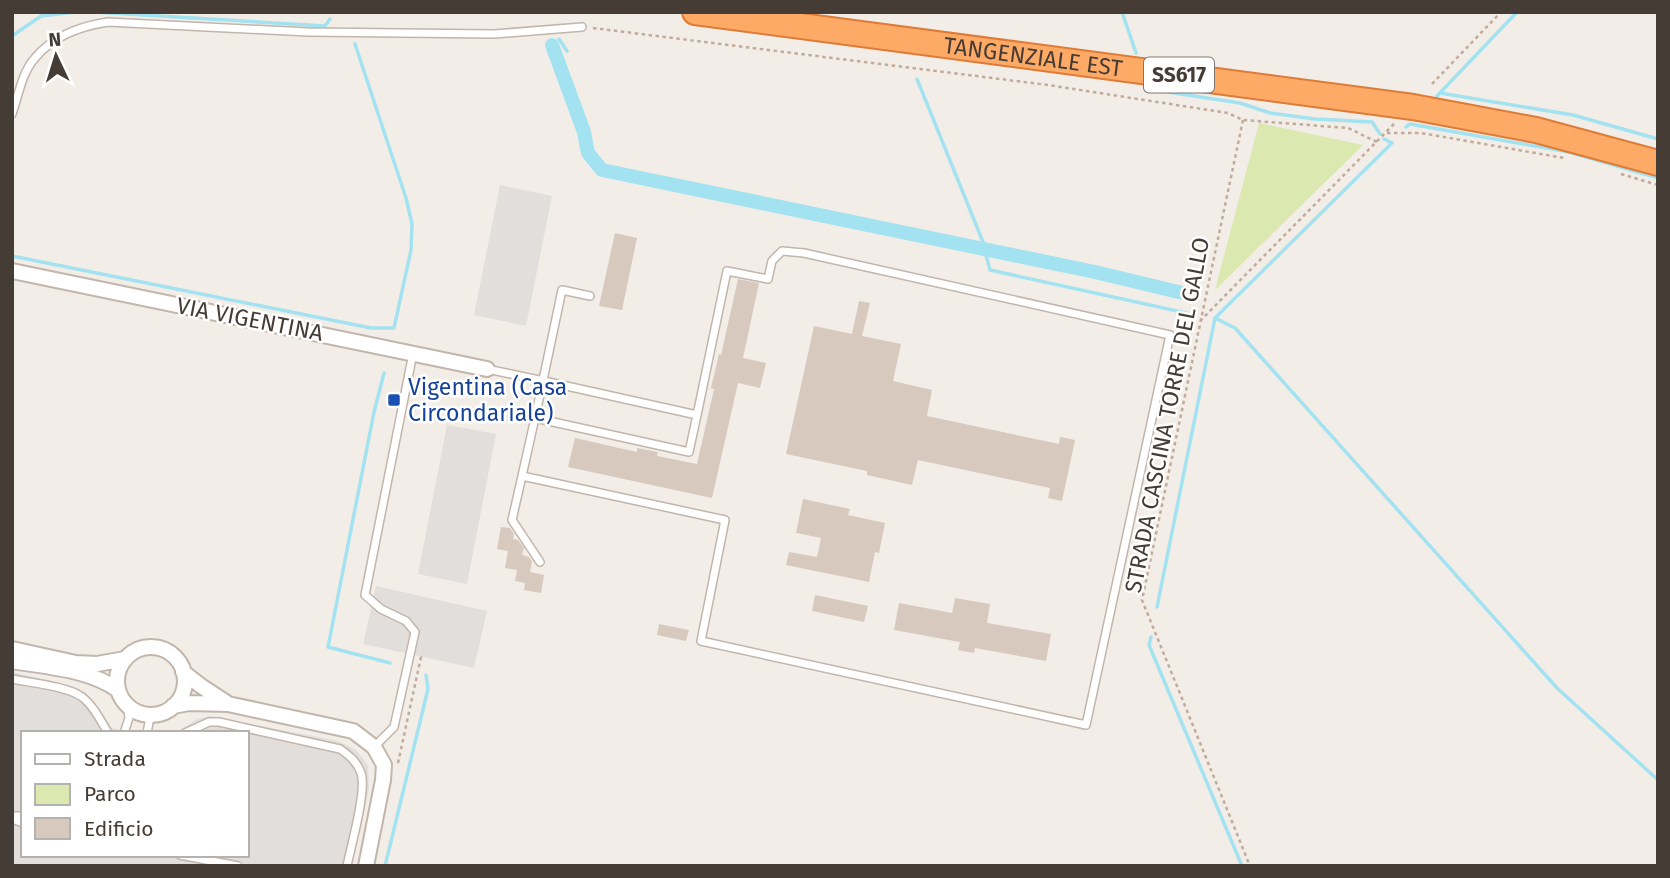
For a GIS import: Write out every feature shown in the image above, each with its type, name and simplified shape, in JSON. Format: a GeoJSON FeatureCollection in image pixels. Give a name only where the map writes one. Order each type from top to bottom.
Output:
{"type":"FeatureCollection","features":[{"type":"Feature","properties":{"kind":"highway","name":"TANGENZIALE EST"},"geometry":{"type":"LineString","coordinates":[[695,12],[1412,107],[1536,130],[1658,163]]}},
{"type":"Feature","properties":{"kind":"street","name":"VIA VIGENTINA"},"geometry":{"type":"LineString","coordinates":[[12,271],[487,369]]}},
{"type":"Feature","properties":{"kind":"street"},"geometry":{"type":"LineString","coordinates":[[12,649],[76,663],[97,664],[125,659],[142,648],[163,649],[179,662],[183,672],[183,690],[173,706]]}},
{"type":"Feature","properties":{"kind":"street"},"geometry":{"type":"LineString","coordinates":[[118,690],[119,668],[125,659]]}},
{"type":"Feature","properties":{"kind":"street"},"geometry":{"type":"LineString","coordinates":[[12,661],[100,679],[118,690],[127,704],[136,711],[147,714],[189,703],[228,704],[353,731],[374,747],[384,765],[366,866]]}},
{"type":"Feature","properties":{"kind":"street"},"geometry":{"type":"LineString","coordinates":[[183,672],[228,704]]}},
{"type":"Feature","properties":{"kind":"lane"},"geometry":{"type":"LineString","coordinates":[[12,114],[33,59],[59,37],[87,25],[108,22],[308,32],[494,34],[582,27]]}},
{"type":"Feature","properties":{"kind":"lane"},"geometry":{"type":"LineString","coordinates":[[522,477],[725,520],[701,641],[1086,725],[1170,335],[804,253],[782,251],[772,261],[768,279],[727,271],[689,452],[536,418]]}},
{"type":"Feature","properties":{"kind":"lane"},"geometry":{"type":"LineString","coordinates":[[540,562],[512,520],[562,290],[590,296]]}},
{"type":"Feature","properties":{"kind":"lane"},"geometry":{"type":"LineString","coordinates":[[374,747],[394,727],[415,632],[406,621],[381,609],[365,595],[414,352]]}},
{"type":"Feature","properties":{"kind":"lane"},"geometry":{"type":"LineString","coordinates":[[487,369],[697,415]]}},
{"type":"Feature","properties":{"kind":"lane"},"geometry":{"type":"LineString","coordinates":[[12,679],[81,696],[107,731]]}},
{"type":"Feature","properties":{"kind":"lane"},"geometry":{"type":"LineString","coordinates":[[125,731],[129,718],[127,704]]}},
{"type":"Feature","properties":{"kind":"lane"},"geometry":{"type":"LineString","coordinates":[[147,731],[150,718],[158,713]]}},
{"type":"Feature","properties":{"kind":"lane"},"geometry":{"type":"LineString","coordinates":[[189,731],[209,722],[219,722],[340,749],[354,759],[362,776],[347,866]]}},
{"type":"Feature","properties":{"kind":"lane"},"geometry":{"type":"LineString","coordinates":[[194,857],[238,866]]}},
{"type":"Feature","properties":{"kind":"path"},"geometry":{"type":"LineString","coordinates":[[1432,84],[1501,12]]}},
{"type":"Feature","properties":{"kind":"path"},"geometry":{"type":"LineString","coordinates":[[582,27],[1048,85],[1228,113],[1244,120],[1348,128],[1377,142]]}},
{"type":"Feature","properties":{"kind":"path"},"geometry":{"type":"LineString","coordinates":[[1200,321],[1400,118]]}},
{"type":"Feature","properties":{"kind":"path","name":"STRADA CASCINA TORRE DEL GALLO"},"geometry":{"type":"LineString","coordinates":[[1244,120],[1142,600],[1250,866]]}},
{"type":"Feature","properties":{"kind":"path"},"geometry":{"type":"LineString","coordinates":[[1386,133],[1421,133],[1569,159]]}},
{"type":"Feature","properties":{"kind":"path"},"geometry":{"type":"LineString","coordinates":[[1619,173],[1658,185]]}},
{"type":"Feature","properties":{"kind":"path"},"geometry":{"type":"LineString","coordinates":[[397,769],[421,657],[410,657]]}},
{"type":"Feature","properties":{"kind":"green space"},"geometry":{"type":"Polygon","coordinates":[[[1259,123],[1363,145],[1215,290],[1259,123]]]}},
{"type":"Feature","properties":{"kind":"shaded area"},"geometry":{"type":"Polygon","coordinates":[[[500,185],[552,196],[526,326],[474,315],[500,185]]]}},
{"type":"Feature","properties":{"kind":"shaded area"},"geometry":{"type":"Polygon","coordinates":[[[447,425],[496,434],[467,584],[418,574],[447,425]]]}},
{"type":"Feature","properties":{"kind":"shaded area"},"geometry":{"type":"Polygon","coordinates":[[[376,586],[487,611],[474,668],[363,644],[376,586]]]}},
{"type":"Feature","properties":{"kind":"shaded area"},"geometry":{"type":"Polygon","coordinates":[[[12,672],[76,687],[87,694],[112,728],[124,731],[21,731],[21,857],[248,857],[248,731],[178,731],[197,719],[210,716],[338,741],[356,750],[368,765],[369,789],[352,866],[12,866],[12,672]]]}},
{"type":"Feature","properties":{"kind":"building"},"geometry":{"type":"Polygon","coordinates":[[[615,233],[637,238],[622,310],[599,306],[615,233]]]}},
{"type":"Feature","properties":{"kind":"building"},"geometry":{"type":"Polygon","coordinates":[[[738,279],[759,283],[743,358],[766,363],[760,388],[738,383],[712,498],[568,467],[575,438],[637,452],[637,448],[658,452],[657,456],[697,464],[714,389],[711,388],[738,279]]]}},
{"type":"Feature","properties":{"kind":"building"},"geometry":{"type":"Polygon","coordinates":[[[859,301],[870,303],[862,336],[901,344],[893,381],[932,390],[927,416],[1059,444],[1060,437],[1075,440],[1062,501],[1048,498],[1050,488],[918,460],[912,485],[867,475],[867,471],[786,454],[814,326],[852,334],[859,301]]]}},
{"type":"Feature","properties":{"kind":"building"},"geometry":{"type":"Polygon","coordinates":[[[803,499],[850,509],[848,515],[885,523],[869,582],[786,565],[789,552],[817,557],[821,538],[796,533],[803,499]]]}},
{"type":"Feature","properties":{"kind":"building"},"geometry":{"type":"Polygon","coordinates":[[[501,527],[510,528],[514,534],[513,539],[518,540],[524,548],[522,555],[532,561],[530,572],[544,575],[541,593],[524,590],[525,583],[515,581],[517,570],[505,568],[508,551],[497,549],[501,527]]]}},
{"type":"Feature","properties":{"kind":"building"},"geometry":{"type":"Polygon","coordinates":[[[815,595],[868,606],[864,622],[812,611],[815,595]]]}},
{"type":"Feature","properties":{"kind":"building"},"geometry":{"type":"Polygon","coordinates":[[[955,598],[990,604],[987,623],[1051,634],[1046,661],[975,648],[974,653],[958,650],[960,642],[894,630],[899,603],[952,613],[955,598]]]}},
{"type":"Feature","properties":{"kind":"building"},"geometry":{"type":"Polygon","coordinates":[[[659,624],[689,630],[686,641],[657,635],[659,624]]]}},
{"type":"Feature","properties":{"kind":"waterway"},"geometry":{"type":"LineString","coordinates":[[12,36],[41,16],[75,12]]}},
{"type":"Feature","properties":{"kind":"waterway"},"geometry":{"type":"LineString","coordinates":[[94,12],[325,26],[330,19]]}},
{"type":"Feature","properties":{"kind":"waterway"},"geometry":{"type":"LineString","coordinates":[[1122,12],[1136,53]]}},
{"type":"Feature","properties":{"kind":"waterway"},"geometry":{"type":"LineString","coordinates":[[1437,96],[1517,12]]}},
{"type":"Feature","properties":{"kind":"waterway"},"geometry":{"type":"LineString","coordinates":[[559,39],[567,51]]}},
{"type":"Feature","properties":{"kind":"waterway"},"geometry":{"type":"LineString","coordinates":[[12,256],[371,328],[394,328],[411,250],[412,224],[406,198],[355,44]]}},
{"type":"Feature","properties":{"kind":"waterway"},"geometry":{"type":"LineString","coordinates":[[552,45],[584,132],[588,153],[602,170],[1095,272],[1191,295]]}},
{"type":"Feature","properties":{"kind":"waterway"},"geometry":{"type":"LineString","coordinates":[[917,79],[983,242]]}},
{"type":"Feature","properties":{"kind":"waterway"},"geometry":{"type":"LineString","coordinates":[[1148,89],[1240,103],[1270,113],[1372,122],[1380,134]]}},
{"type":"Feature","properties":{"kind":"waterway"},"geometry":{"type":"LineString","coordinates":[[1440,93],[1573,115],[1658,139]]}},
{"type":"Feature","properties":{"kind":"waterway"},"geometry":{"type":"LineString","coordinates":[[1406,127],[1410,124],[1569,152],[1658,178]]}},
{"type":"Feature","properties":{"kind":"waterway"},"geometry":{"type":"LineString","coordinates":[[1157,607],[1215,318],[1392,143],[1384,139]]}},
{"type":"Feature","properties":{"kind":"waterway"},"geometry":{"type":"LineString","coordinates":[[986,255],[990,270],[1191,314]]}},
{"type":"Feature","properties":{"kind":"waterway"},"geometry":{"type":"LineString","coordinates":[[1215,318],[1235,328],[1557,688],[1658,780]]}},
{"type":"Feature","properties":{"kind":"waterway"},"geometry":{"type":"LineString","coordinates":[[384,373],[328,647],[390,663]]}},
{"type":"Feature","properties":{"kind":"waterway"},"geometry":{"type":"LineString","coordinates":[[1151,637],[1149,645],[1242,866]]}},
{"type":"Feature","properties":{"kind":"waterway"},"geometry":{"type":"LineString","coordinates":[[385,866],[428,689],[426,675]]}},
{"type":"Feature","properties":{"kind":"place","name":"Vigentina (Casa Circondariale)"},"geometry":{"type":"Point","coordinates":[394,400]}}]}
